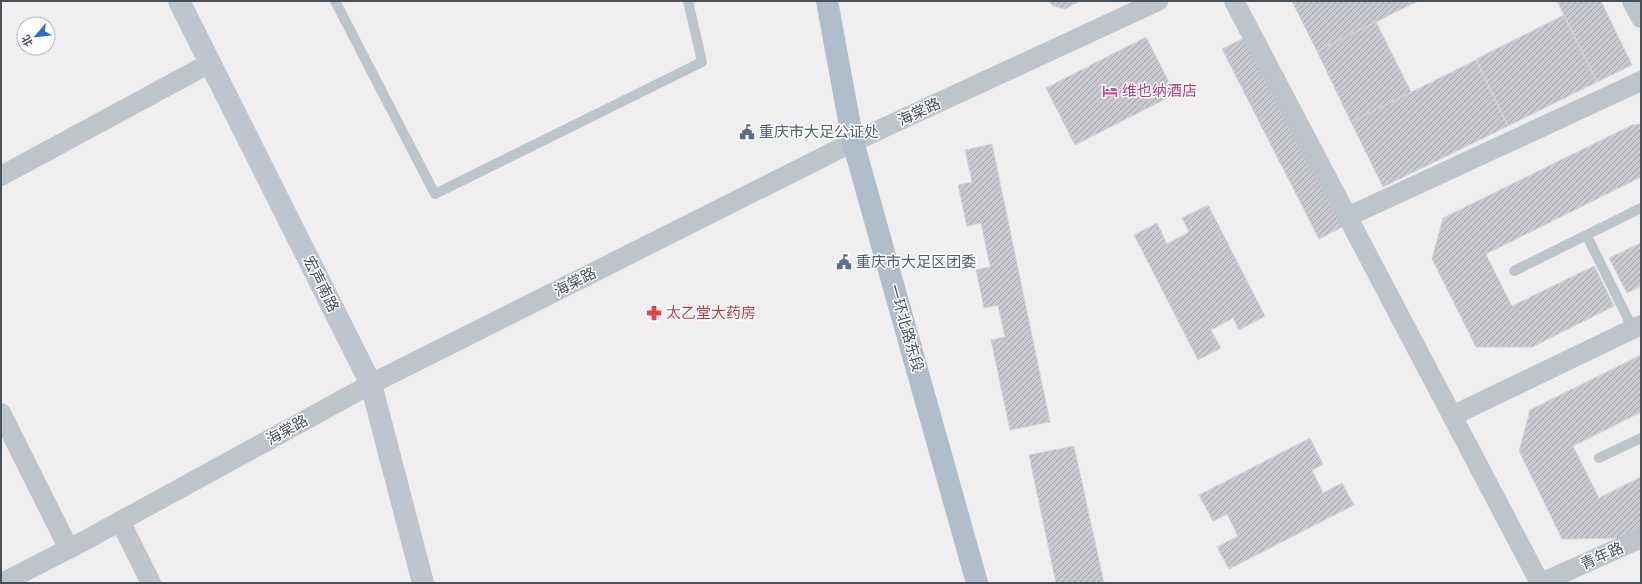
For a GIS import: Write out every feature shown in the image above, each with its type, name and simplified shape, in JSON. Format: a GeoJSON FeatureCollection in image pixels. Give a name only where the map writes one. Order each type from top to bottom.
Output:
{"type":"FeatureCollection","features":[{"type":"Feature","properties":{"kind":"main road","name":"一环北路东段"},"geometry":{"type":"LineString","coordinates":[[827,1],[854,142],[977,583]]}},
{"type":"Feature","properties":{"kind":"street","name":"宏声南路"},"geometry":{"type":"LineString","coordinates":[[178,1],[372,384],[424,583]]}},
{"type":"Feature","properties":{"kind":"street","name":"海棠路"},"geometry":{"type":"LineString","coordinates":[[2,583],[68,549],[372,384],[854,142],[1158,1]]}},
{"type":"Feature","properties":{"kind":"street"},"geometry":{"type":"LineString","coordinates":[[1234,1],[1541,583]]}},
{"type":"Feature","properties":{"kind":"street"},"geometry":{"type":"LineString","coordinates":[[1632,1],[1641,18]]}},
{"type":"Feature","properties":{"kind":"street"},"geometry":{"type":"LineString","coordinates":[[1,176],[210,63]]}},
{"type":"Feature","properties":{"kind":"street"},"geometry":{"type":"LineString","coordinates":[[1347,217],[1641,81]]}},
{"type":"Feature","properties":{"kind":"street"},"geometry":{"type":"LineString","coordinates":[[1452,416],[1637,327]]}},
{"type":"Feature","properties":{"kind":"street"},"geometry":{"type":"LineString","coordinates":[[1,413],[68,549]]}},
{"type":"Feature","properties":{"kind":"street"},"geometry":{"type":"LineString","coordinates":[[120,521],[151,583]]}},
{"type":"Feature","properties":{"kind":"street","name":"青年路"},"geometry":{"type":"LineString","coordinates":[[1541,583],[1641,538]]}},
{"type":"Feature","properties":{"kind":"lane"},"geometry":{"type":"LineString","coordinates":[[334,1],[435,194],[702,62],[688,1]]}},
{"type":"Feature","properties":{"kind":"lane"},"geometry":{"type":"LineString","coordinates":[[1514,271],[1641,208]]}},
{"type":"Feature","properties":{"kind":"lane"},"geometry":{"type":"LineString","coordinates":[[1587,236],[1637,327]]}},
{"type":"Feature","properties":{"kind":"lane"},"geometry":{"type":"LineString","coordinates":[[1599,458],[1641,438]]}},
{"type":"Feature","properties":{"kind":"building"},"geometry":{"type":"Polygon","coordinates":[[[1048,1],[1080,1],[1065,9],[1053,6],[1048,1]]]}},
{"type":"Feature","properties":{"kind":"building"},"geometry":{"type":"Polygon","coordinates":[[[1292,1],[1418,1],[1317,51],[1292,1]]]}},
{"type":"Feature","properties":{"kind":"building"},"geometry":{"type":"Polygon","coordinates":[[[1557,1],[1601,1],[1632,65],[1597,82],[1557,1]]]}},
{"type":"Feature","properties":{"kind":"building"},"geometry":{"type":"Polygon","coordinates":[[[1564,15],[1597,82],[1508,126],[1476,59],[1564,15]]]}},
{"type":"Feature","properties":{"kind":"building"},"geometry":{"type":"Polygon","coordinates":[[[1376,22],[1411,92],[1351,122],[1317,51],[1376,22]]]}},
{"type":"Feature","properties":{"kind":"building","name":"维也纳酒店"},"geometry":{"type":"Polygon","coordinates":[[[1146,37],[1175,94],[1075,145],[1046,88],[1146,37]]]}},
{"type":"Feature","properties":{"kind":"building"},"geometry":{"type":"Polygon","coordinates":[[[1246,37],[1344,226],[1319,239],[1222,49],[1246,37]]]}},
{"type":"Feature","properties":{"kind":"building"},"geometry":{"type":"Polygon","coordinates":[[[1476,60],[1508,126],[1383,187],[1351,122],[1476,60]]]}},
{"type":"Feature","properties":{"kind":"building"},"geometry":{"type":"Polygon","coordinates":[[[1641,124],[1641,177],[1486,254],[1512,306],[1594,266],[1614,306],[1532,347],[1476,347],[1432,259],[1443,218],[1632,125],[1641,124]]]}},
{"type":"Feature","properties":{"kind":"building"},"geometry":{"type":"Polygon","coordinates":[[[992,144],[1050,422],[1010,430],[991,340],[1005,337],[998,305],[984,308],[976,270],[990,267],[981,223],[967,226],[958,185],[972,182],[965,150],[992,144]]]}},
{"type":"Feature","properties":{"kind":"building"},"geometry":{"type":"Polygon","coordinates":[[[1208,205],[1265,316],[1239,330],[1233,318],[1211,330],[1221,348],[1198,360],[1134,235],[1157,223],[1167,244],[1189,232],[1182,218],[1208,205]]]}},
{"type":"Feature","properties":{"kind":"building"},"geometry":{"type":"Polygon","coordinates":[[[1641,243],[1641,286],[1627,293],[1609,258],[1641,243]]]}},
{"type":"Feature","properties":{"kind":"building"},"geometry":{"type":"Polygon","coordinates":[[[1641,355],[1641,412],[1573,446],[1599,498],[1641,477],[1641,527],[1619,538],[1562,539],[1519,451],[1530,410],[1641,355]]]}},
{"type":"Feature","properties":{"kind":"building"},"geometry":{"type":"Polygon","coordinates":[[[1310,438],[1323,464],[1312,470],[1323,493],[1342,483],[1354,505],[1229,569],[1217,547],[1238,536],[1227,514],[1213,521],[1199,495],[1310,438]]]}},
{"type":"Feature","properties":{"kind":"building"},"geometry":{"type":"Polygon","coordinates":[[[1074,446],[1104,583],[1056,583],[1029,455],[1074,446]]]}},
{"type":"Feature","properties":{"kind":"place","name":"维也纳酒店"},"geometry":{"type":"Point","coordinates":[1110,91]}},
{"type":"Feature","properties":{"kind":"place","name":"重庆市大足公证处"},"geometry":{"type":"Point","coordinates":[747,132]}},
{"type":"Feature","properties":{"kind":"place","name":"重庆市大足区团委"},"geometry":{"type":"Point","coordinates":[844,262]}},
{"type":"Feature","properties":{"kind":"place","name":"太乙堂大药房"},"geometry":{"type":"Point","coordinates":[654,313]}}]}
